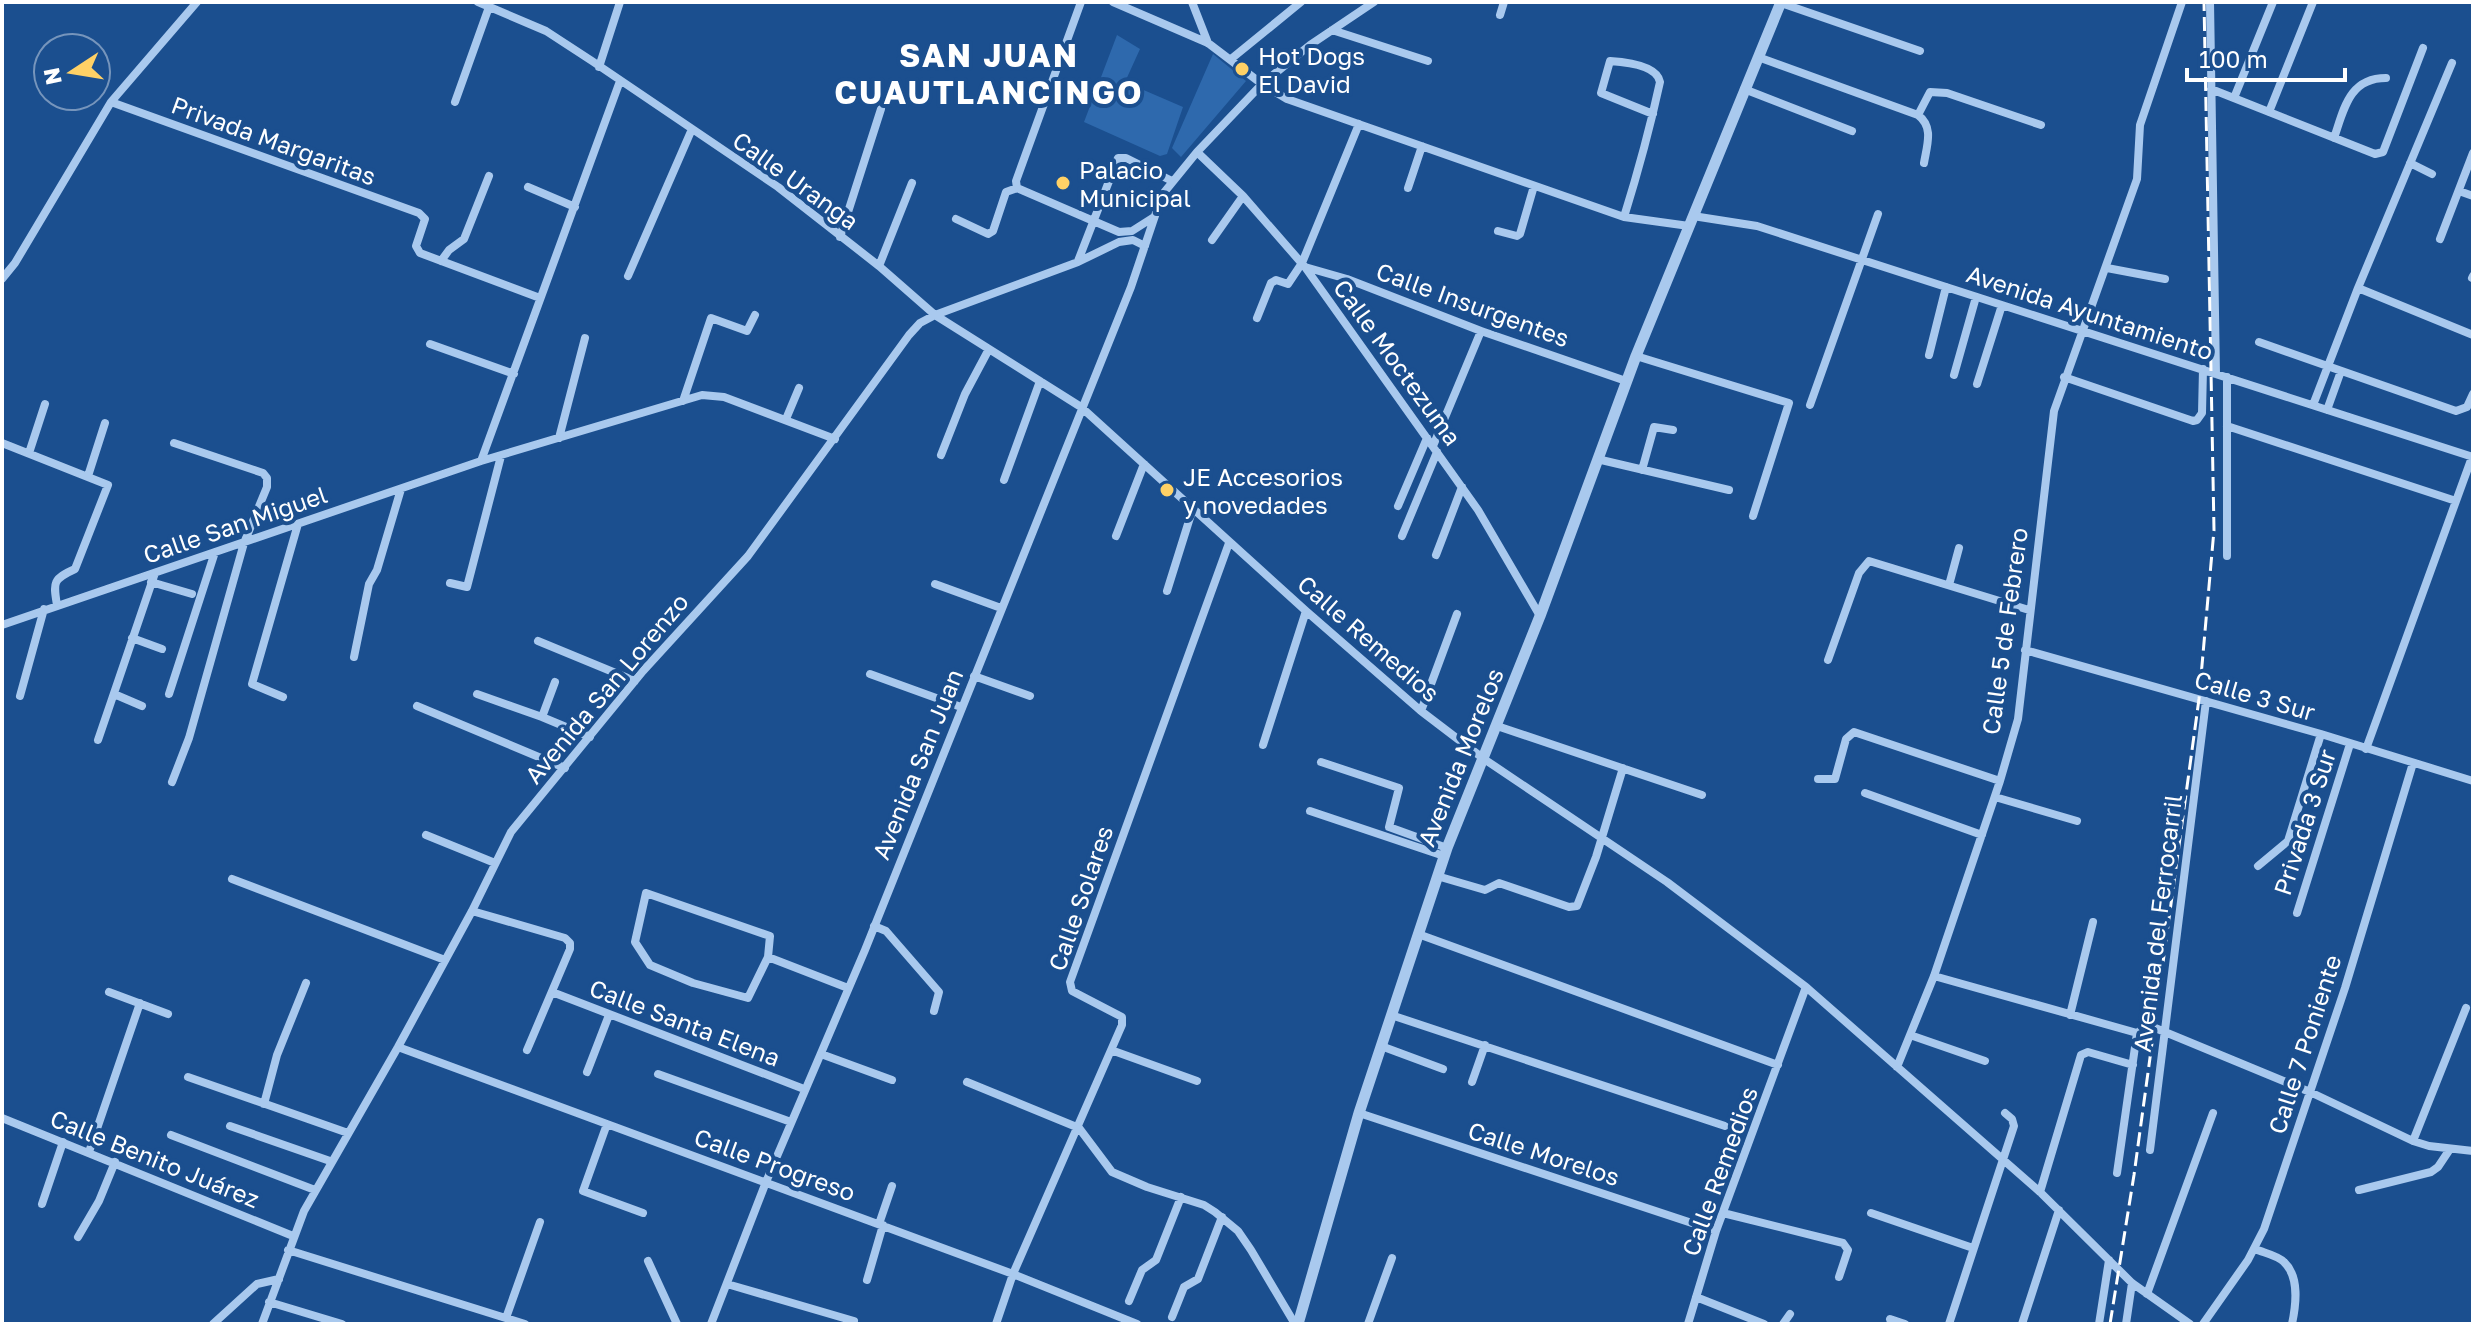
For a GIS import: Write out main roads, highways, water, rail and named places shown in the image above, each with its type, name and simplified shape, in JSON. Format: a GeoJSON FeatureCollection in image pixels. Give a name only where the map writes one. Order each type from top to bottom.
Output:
{"type":"FeatureCollection","features":[{"type":"Feature","properties":{"kind":"railway"},"geometry":{"type":"LineString","coordinates":[[2110,1324],[2134,1175],[2199,699],[2214,530],[2204,2]]}},
{"type":"Feature","properties":{"kind":"place","name":"Hot Dogs El David"},"geometry":{"type":"Point","coordinates":[1242,69]}},
{"type":"Feature","properties":{"kind":"place","name":"Palacio Municipal"},"geometry":{"type":"Point","coordinates":[1063,183]}},
{"type":"Feature","properties":{"kind":"place","name":"JE Accesorios y novedades"},"geometry":{"type":"Point","coordinates":[1167,490]}},
{"type":"Feature","properties":{"kind":"district","name":"SAN JUAN CUAUTLANCINGO"},"geometry":{"type":"Point","coordinates":[989,74]}}]}
